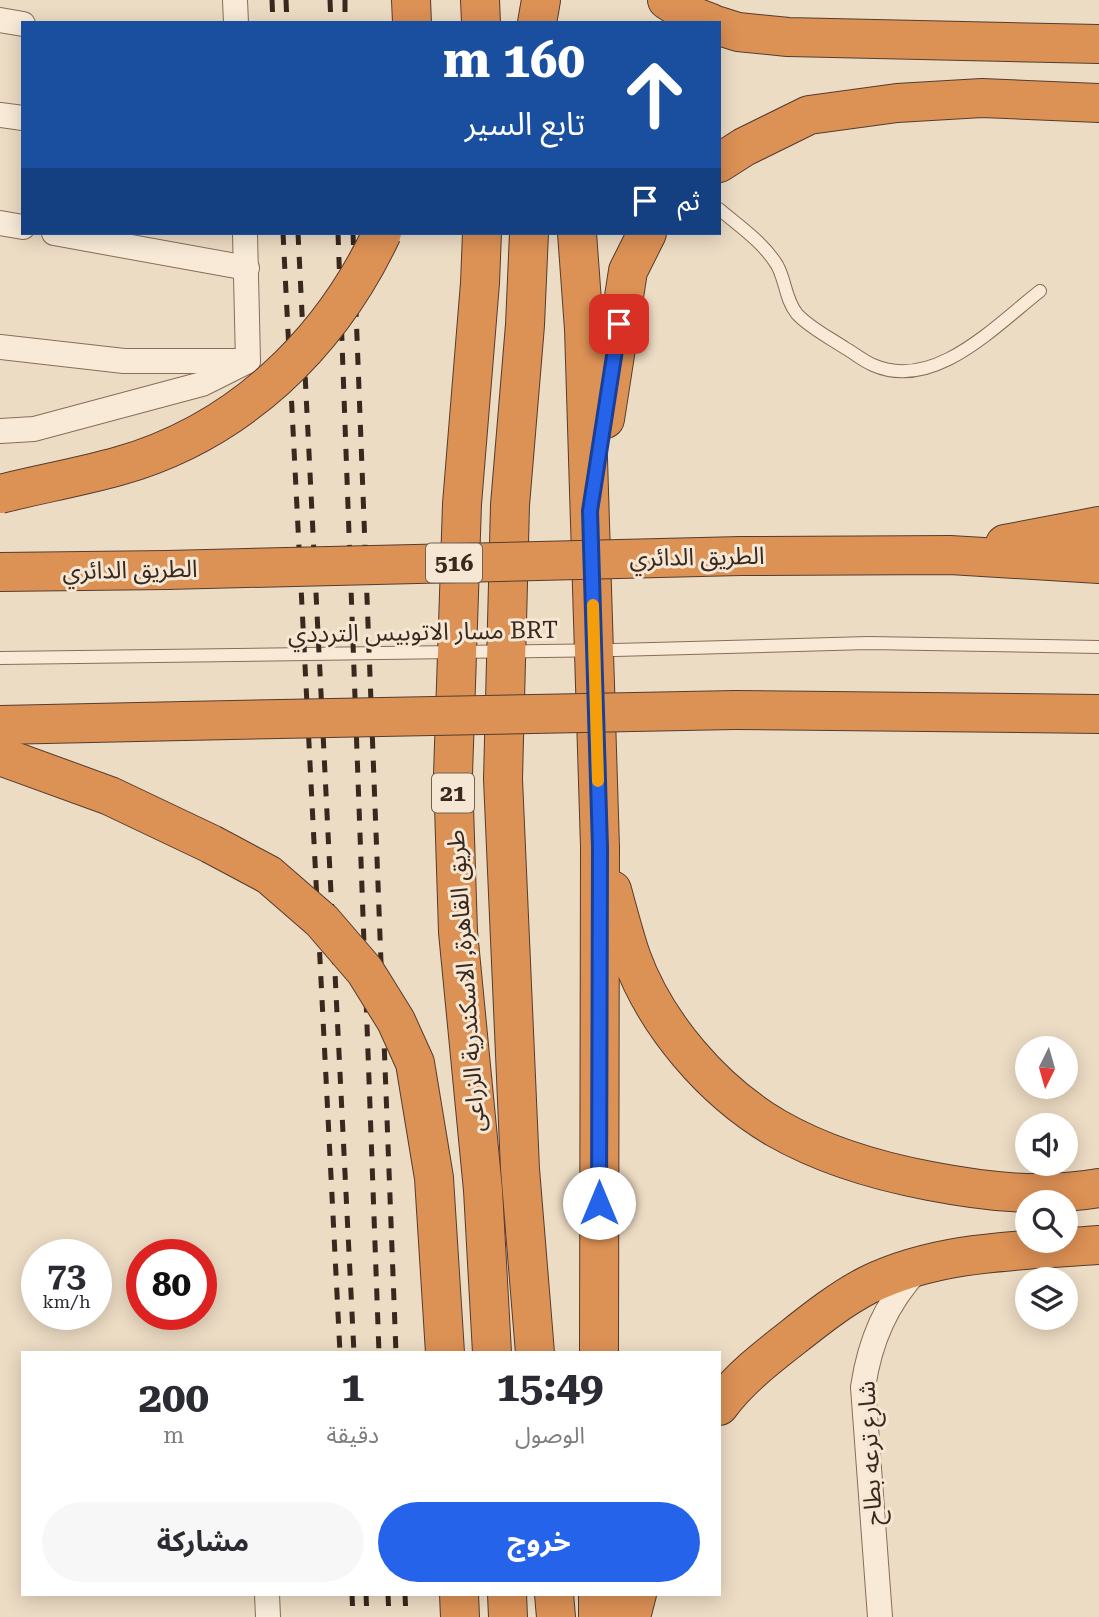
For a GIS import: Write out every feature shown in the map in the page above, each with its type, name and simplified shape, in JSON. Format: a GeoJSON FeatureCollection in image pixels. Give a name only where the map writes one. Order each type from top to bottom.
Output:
{"type":"FeatureCollection","features":[{"type":"Feature","properties":{"kind":"highway"},"geometry":{"type":"LineString","coordinates":[[411,0],[412,21]]}},
{"type":"Feature","properties":{"kind":"highway"},"geometry":{"type":"LineString","coordinates":[[480,0],[481,21]]}},
{"type":"Feature","properties":{"kind":"highway"},"geometry":{"type":"LineString","coordinates":[[537,21],[541,0]]}},
{"type":"Feature","properties":{"kind":"highway"},"geometry":{"type":"LineString","coordinates":[[560,0],[561,21]]}},
{"type":"Feature","properties":{"kind":"highway"},"geometry":{"type":"LineString","coordinates":[[667,0],[690,15],[706,21]]}},
{"type":"Feature","properties":{"kind":"highway"},"geometry":{"type":"LineString","coordinates":[[721,27],[738,32],[788,37],[1099,44]]}},
{"type":"Feature","properties":{"kind":"highway"},"geometry":{"type":"LineString","coordinates":[[721,162],[744,146],[809,115],[897,103],[982,98],[1099,103]]}},
{"type":"Feature","properties":{"kind":"highway"},"geometry":{"type":"LineString","coordinates":[[0,494],[120,465],[155,453],[198,433],[248,402],[304,353],[328,325],[349,295],[381,235]]}},
{"type":"Feature","properties":{"kind":"highway","name":"طريق القاهرة, الاسكندرية الزراعى"},"geometry":{"type":"LineString","coordinates":[[482,235],[462,504],[453,775],[458,932],[483,1190],[492,1351]]}},
{"type":"Feature","properties":{"kind":"highway"},"geometry":{"type":"LineString","coordinates":[[529,235],[525,325],[510,505],[503,779],[520,1169],[535,1351]]}},
{"type":"Feature","properties":{"kind":"highway"},"geometry":{"type":"LineString","coordinates":[[577,235],[584,329],[600,848],[599,1351]]}},
{"type":"Feature","properties":{"kind":"highway"},"geometry":{"type":"LineString","coordinates":[[590,511],[628,271],[646,235]]}},
{"type":"Feature","properties":{"kind":"highway"},"geometry":{"type":"LineString","coordinates":[[950,555],[1099,526]]}},
{"type":"Feature","properties":{"kind":"highway","name":"الطريق الدائري"},"geometry":{"type":"LineString","coordinates":[[0,572],[741,556],[950,555],[1099,564]]}},
{"type":"Feature","properties":{"kind":"highway"},"geometry":{"type":"LineString","coordinates":[[0,725],[735,710],[1099,714]]}},
{"type":"Feature","properties":{"kind":"highway"},"geometry":{"type":"LineString","coordinates":[[1036,712],[1099,741]]}},
{"type":"Feature","properties":{"kind":"highway"},"geometry":{"type":"LineString","coordinates":[[0,755],[110,796],[269,875],[322,920],[365,971],[396,1021],[415,1063],[432,1166],[445,1351]]}},
{"type":"Feature","properties":{"kind":"highway"},"geometry":{"type":"LineString","coordinates":[[600,848],[632,958],[648,992],[667,1024],[690,1054],[716,1082],[745,1107],[776,1128],[852,1162],[895,1175],[1000,1193],[1045,1193],[1099,1188]]}},
{"type":"Feature","properties":{"kind":"highway"},"geometry":{"type":"LineString","coordinates":[[721,1403],[730,1391],[765,1359],[841,1301],[867,1286],[923,1264],[980,1254],[1099,1245]]}},
{"type":"Feature","properties":{"kind":"highway"},"geometry":{"type":"LineString","coordinates":[[459,1596],[460,1617]]}},
{"type":"Feature","properties":{"kind":"highway"},"geometry":{"type":"LineString","coordinates":[[507,1596],[508,1617]]}},
{"type":"Feature","properties":{"kind":"highway"},"geometry":{"type":"LineString","coordinates":[[554,1596],[556,1617]]}},
{"type":"Feature","properties":{"kind":"highway"},"geometry":{"type":"LineString","coordinates":[[598,1596],[598,1617]]}},
{"type":"Feature","properties":{"kind":"highway"},"geometry":{"type":"LineString","coordinates":[[631,1617],[637,1596]]}},
{"type":"Feature","properties":{"kind":"street"},"geometry":{"type":"LineString","coordinates":[[235,0],[236,21]]}},
{"type":"Feature","properties":{"kind":"street"},"geometry":{"type":"LineString","coordinates":[[0,20],[21,24]]}},
{"type":"Feature","properties":{"kind":"street"},"geometry":{"type":"LineString","coordinates":[[0,115],[21,118]]}},
{"type":"Feature","properties":{"kind":"street"},"geometry":{"type":"LineString","coordinates":[[0,223],[21,227]]}},
{"type":"Feature","properties":{"kind":"street"},"geometry":{"type":"LineString","coordinates":[[65,235],[247,268]]}},
{"type":"Feature","properties":{"kind":"street"},"geometry":{"type":"LineString","coordinates":[[245,235],[248,361]]}},
{"type":"Feature","properties":{"kind":"street"},"geometry":{"type":"LineString","coordinates":[[0,346],[124,361],[248,361]]}},
{"type":"Feature","properties":{"kind":"street"},"geometry":{"type":"LineString","coordinates":[[0,431],[34,429],[202,384],[248,361]]}},
{"type":"Feature","properties":{"kind":"street","name":"شارع ترعه بطاح"},"geometry":{"type":"LineString","coordinates":[[880,1617],[863,1387],[866,1364],[882,1320],[893,1299],[923,1264]]}},
{"type":"Feature","properties":{"kind":"street"},"geometry":{"type":"LineString","coordinates":[[267,1596],[268,1617]]}},
{"type":"Feature","properties":{"kind":"lane"},"geometry":{"type":"LineString","coordinates":[[721,211],[754,238],[772,258],[791,304],[806,322],[872,365],[889,370],[924,370],[942,364],[1040,291]]}},
{"type":"Feature","properties":{"kind":"lane","name":"مسار الاتوبيس الترددي BRT"},"geometry":{"type":"LineString","coordinates":[[0,658],[615,650],[867,643],[1099,647]]}},
{"type":"Feature","properties":{"kind":"railway"},"geometry":{"type":"LineString","coordinates":[[272,0],[273,21]]}},
{"type":"Feature","properties":{"kind":"railway"},"geometry":{"type":"LineString","coordinates":[[286,0],[287,21]]}},
{"type":"Feature","properties":{"kind":"railway"},"geometry":{"type":"LineString","coordinates":[[330,0],[331,21]]}},
{"type":"Feature","properties":{"kind":"railway"},"geometry":{"type":"LineString","coordinates":[[345,0],[345,21]]}},
{"type":"Feature","properties":{"kind":"railway"},"geometry":{"type":"LineString","coordinates":[[283,235],[340,1351]]}},
{"type":"Feature","properties":{"kind":"railway"},"geometry":{"type":"LineString","coordinates":[[298,235],[354,1351]]}},
{"type":"Feature","properties":{"kind":"railway"},"geometry":{"type":"LineString","coordinates":[[338,235],[379,1351]]}},
{"type":"Feature","properties":{"kind":"railway"},"geometry":{"type":"LineString","coordinates":[[353,235],[396,1351]]}},
{"type":"Feature","properties":{"kind":"railway"},"geometry":{"type":"LineString","coordinates":[[352,1596],[353,1617]]}},
{"type":"Feature","properties":{"kind":"railway"},"geometry":{"type":"LineString","coordinates":[[366,1596],[367,1617]]}},
{"type":"Feature","properties":{"kind":"railway"},"geometry":{"type":"LineString","coordinates":[[388,1596],[389,1617]]}},
{"type":"Feature","properties":{"kind":"railway"},"geometry":{"type":"LineString","coordinates":[[405,1596],[406,1617]]}},
{"type":"Feature","properties":{"kind":"slow traffic"},"geometry":{"type":"LineString","coordinates":[[593,605],[598,781]]}},
{"type":"Feature","properties":{"kind":"route"},"geometry":{"type":"LineString","coordinates":[[599,1203],[600,848],[590,511],[619,324]]}}]}
